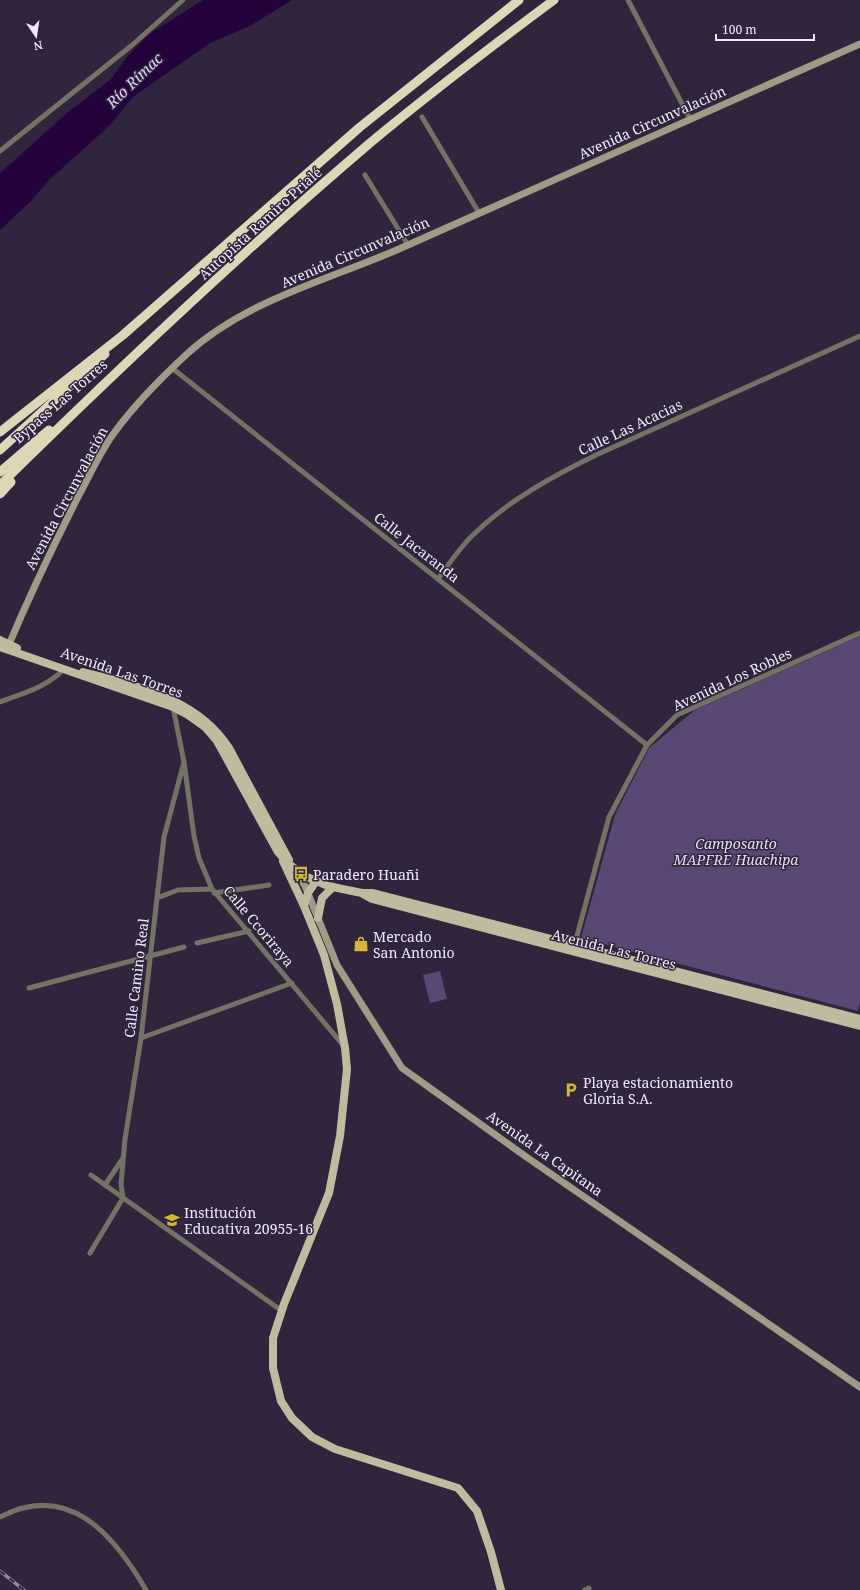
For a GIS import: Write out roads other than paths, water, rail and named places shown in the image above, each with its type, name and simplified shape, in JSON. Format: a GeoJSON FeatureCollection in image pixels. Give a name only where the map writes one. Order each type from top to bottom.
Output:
{"type":"FeatureCollection","features":[{"type":"Feature","properties":{"kind":"highway","name":"Autopista Ramiro Prialé"},"geometry":{"type":"LineString","coordinates":[[0,432],[123,334],[342,142],[519,0]]}},
{"type":"Feature","properties":{"kind":"highway","name":"Autopista Ramiro Prialé"},"geometry":{"type":"LineString","coordinates":[[0,486],[139,351],[371,143],[554,0]]}},
{"type":"Feature","properties":{"kind":"highway","name":"Bypass Las Torres"},"geometry":{"type":"LineString","coordinates":[[0,450],[95,365],[123,334]]}},
{"type":"Feature","properties":{"kind":"highway","name":"Bypass Las Torres"},"geometry":{"type":"LineString","coordinates":[[0,472],[139,351]]}},
{"type":"Feature","properties":{"kind":"highway"},"geometry":{"type":"LineString","coordinates":[[0,494],[60,427]]}},
{"type":"Feature","properties":{"kind":"main road","name":"Avenida Las Torres"},"geometry":{"type":"LineString","coordinates":[[3,647],[63,670],[173,707],[200,723],[217,741],[278,852],[295,869],[316,881],[333,887],[362,893],[372,899],[860,1019]]}},
{"type":"Feature","properties":{"kind":"main road","name":"Avenida Las Torres"},"geometry":{"type":"LineString","coordinates":[[3,647],[158,695],[175,701],[198,714],[218,734],[229,748],[295,869]]}},
{"type":"Feature","properties":{"kind":"main road"},"geometry":{"type":"LineString","coordinates":[[278,852],[304,906],[324,955],[337,1004],[345,1048],[347,1069],[340,1136],[329,1193],[282,1311],[273,1338],[273,1368],[281,1401],[292,1418],[312,1437],[335,1449],[458,1488],[477,1511],[491,1552],[501,1590]]}},
{"type":"Feature","properties":{"kind":"main road"},"geometry":{"type":"LineString","coordinates":[[304,906],[308,893],[316,881]]}},
{"type":"Feature","properties":{"kind":"main road"},"geometry":{"type":"LineString","coordinates":[[318,918],[322,898],[333,887]]}},
{"type":"Feature","properties":{"kind":"main road","name":"Avenida Las Torres"},"geometry":{"type":"LineString","coordinates":[[574,948],[860,1026]]}},
{"type":"Feature","properties":{"kind":"street"},"geometry":{"type":"LineString","coordinates":[[0,151],[131,46],[183,0]]}},
{"type":"Feature","properties":{"kind":"street"},"geometry":{"type":"LineString","coordinates":[[628,0],[690,120]]}},
{"type":"Feature","properties":{"kind":"street","name":"Avenida Circunvalación"},"geometry":{"type":"LineString","coordinates":[[3,647],[108,442],[138,403],[172,368],[203,340],[237,318],[286,295],[356,268],[860,44]]}},
{"type":"Feature","properties":{"kind":"street"},"geometry":{"type":"LineString","coordinates":[[422,117],[479,213]]}},
{"type":"Feature","properties":{"kind":"street"},"geometry":{"type":"LineString","coordinates":[[365,175],[408,245]]}},
{"type":"Feature","properties":{"kind":"street","name":"Calle Las Acacias"},"geometry":{"type":"LineString","coordinates":[[438,579],[473,534],[527,492],[555,475],[596,454],[860,336]]}},
{"type":"Feature","properties":{"kind":"street","name":"Calle Jacaranda"},"geometry":{"type":"LineString","coordinates":[[172,368],[647,745]]}},
{"type":"Feature","properties":{"kind":"street","name":"Avenida Los Robles"},"geometry":{"type":"LineString","coordinates":[[574,948],[609,817],[647,745],[677,715],[860,633]]}},
{"type":"Feature","properties":{"kind":"street"},"geometry":{"type":"LineString","coordinates":[[0,702],[40,688],[54,680],[63,670]]}},
{"type":"Feature","properties":{"kind":"street","name":"Calle Ccoriraya"},"geometry":{"type":"LineString","coordinates":[[173,707],[184,762],[199,858],[213,891],[249,931],[345,1048]]}},
{"type":"Feature","properties":{"kind":"street","name":"Calle Camino Real"},"geometry":{"type":"LineString","coordinates":[[123,1198],[121,1184],[124,1156],[141,1038],[164,837],[184,762]]}},
{"type":"Feature","properties":{"kind":"street","name":"Avenida La Capitana"},"geometry":{"type":"LineString","coordinates":[[295,869],[308,893],[337,965],[402,1068],[525,1156],[860,1387]]}},
{"type":"Feature","properties":{"kind":"street"},"geometry":{"type":"LineString","coordinates":[[157,898],[178,890],[213,891],[270,885]]}},
{"type":"Feature","properties":{"kind":"street"},"geometry":{"type":"LineString","coordinates":[[198,943],[249,931]]}},
{"type":"Feature","properties":{"kind":"street"},"geometry":{"type":"LineString","coordinates":[[29,988],[184,947]]}},
{"type":"Feature","properties":{"kind":"street"},"geometry":{"type":"LineString","coordinates":[[141,1038],[292,984]]}},
{"type":"Feature","properties":{"kind":"street"},"geometry":{"type":"LineString","coordinates":[[105,1185],[124,1156]]}},
{"type":"Feature","properties":{"kind":"street"},"geometry":{"type":"LineString","coordinates":[[90,1175],[282,1311]]}},
{"type":"Feature","properties":{"kind":"street"},"geometry":{"type":"LineString","coordinates":[[90,1253],[123,1198]]}},
{"type":"Feature","properties":{"kind":"street"},"geometry":{"type":"LineString","coordinates":[[0,1517],[19,1508],[40,1505],[54,1506],[79,1514],[100,1528],[109,1537],[127,1558],[146,1590]]}},
{"type":"Feature","properties":{"kind":"water","name":"Río Rímac"},"geometry":{"type":"Polygon","coordinates":[[[203,0],[292,0],[250,26],[210,43],[133,97],[109,126],[50,179],[30,202],[0,230],[0,173],[67,113],[111,79],[127,57],[148,35],[203,0]]]}},
{"type":"Feature","properties":{"kind":"railway"},"geometry":{"type":"LineString","coordinates":[[0,1571],[24,1590]]}},
{"type":"Feature","properties":{"kind":"place","name":"Paradero Huañi"},"geometry":{"type":"Point","coordinates":[301,874]}},
{"type":"Feature","properties":{"kind":"place","name":"Mercado San Antonio"},"geometry":{"type":"Point","coordinates":[361,944]}},
{"type":"Feature","properties":{"kind":"place","name":"Playa estacionamiento Gloria S.A."},"geometry":{"type":"Point","coordinates":[571,1090]}},
{"type":"Feature","properties":{"kind":"place","name":"Institución Educativa 20955-16"},"geometry":{"type":"Point","coordinates":[172,1220]}},
{"type":"Feature","properties":{"kind":"park label","name":"Camposanto MAPFRE Huachipa"},"geometry":{"type":"Point","coordinates":[736,852]}}]}
